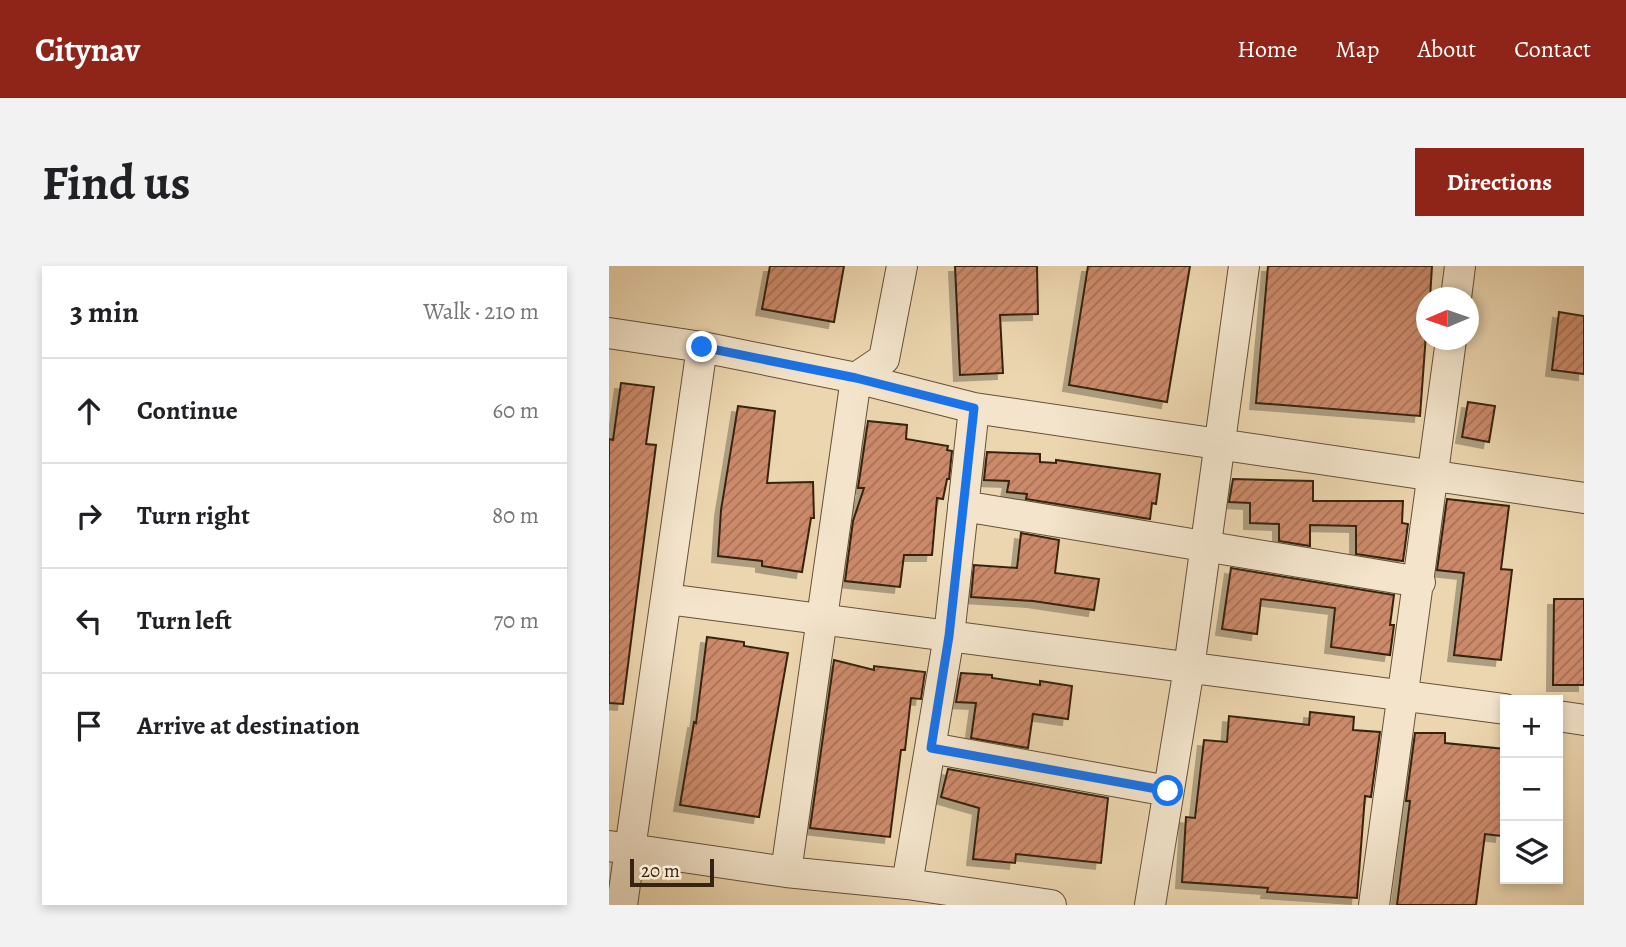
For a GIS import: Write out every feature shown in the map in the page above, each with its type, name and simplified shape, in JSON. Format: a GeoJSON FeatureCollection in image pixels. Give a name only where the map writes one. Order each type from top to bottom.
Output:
{"type":"FeatureCollection","features":[{"type":"Feature","properties":{"kind":"street"},"geometry":{"type":"LineString","coordinates":[[786,872],[856,378],[884,359],[902,266]]}},
{"type":"Feature","properties":{"kind":"street"},"geometry":{"type":"LineString","coordinates":[[1150,905],[1189,668],[1244,266]]}},
{"type":"Feature","properties":{"kind":"street"},"geometry":{"type":"LineString","coordinates":[[1457,287],[1460,266]]}},
{"type":"Feature","properties":{"kind":"street"},"geometry":{"type":"LineString","coordinates":[[609,333],[702,347],[856,378],[974,408],[1584,498]]}},
{"type":"Feature","properties":{"kind":"street"},"geometry":{"type":"LineString","coordinates":[[622,905],[620,848],[667,599],[702,347]]}},
{"type":"Feature","properties":{"kind":"street"},"geometry":{"type":"LineString","coordinates":[[1374,905],[1450,350]]}},
{"type":"Feature","properties":{"kind":"street"},"geometry":{"type":"LineString","coordinates":[[907,884],[949,636],[974,408]]}},
{"type":"Feature","properties":{"kind":"street"},"geometry":{"type":"LineString","coordinates":[[963,506],[1420,582]]}},
{"type":"Feature","properties":{"kind":"street"},"geometry":{"type":"LineString","coordinates":[[667,599],[1500,708]]}},
{"type":"Feature","properties":{"kind":"street"},"geometry":{"type":"LineString","coordinates":[[1563,717],[1584,720]]}},
{"type":"Feature","properties":{"kind":"street"},"geometry":{"type":"LineString","coordinates":[[931,748],[1168,791]]}},
{"type":"Feature","properties":{"kind":"street"},"geometry":{"type":"LineString","coordinates":[[620,848],[1051,905]]}},
{"type":"Feature","properties":{"kind":"building"},"geometry":{"type":"Polygon","coordinates":[[[770,266],[844,266],[834,322],[762,309],[770,266]]]}},
{"type":"Feature","properties":{"kind":"building"},"geometry":{"type":"Polygon","coordinates":[[[955,266],[1037,266],[1038,314],[1000,315],[1003,373],[960,375],[955,266]]]}},
{"type":"Feature","properties":{"kind":"building"},"geometry":{"type":"Polygon","coordinates":[[[1088,266],[1190,266],[1167,402],[1069,385],[1088,266]]]}},
{"type":"Feature","properties":{"kind":"building"},"geometry":{"type":"Polygon","coordinates":[[[1268,266],[1432,266],[1431,287],[1416,287],[1416,350],[1425,350],[1420,416],[1256,403],[1268,266]]]}},
{"type":"Feature","properties":{"kind":"building"},"geometry":{"type":"Polygon","coordinates":[[[1559,312],[1584,316],[1584,374],[1552,370],[1559,312]]]}},
{"type":"Feature","properties":{"kind":"building"},"geometry":{"type":"Polygon","coordinates":[[[621,383],[654,387],[646,444],[656,445],[623,704],[609,703],[609,439],[613,440],[621,383]]]}},
{"type":"Feature","properties":{"kind":"building"},"geometry":{"type":"Polygon","coordinates":[[[1468,402],[1495,406],[1489,442],[1462,437],[1468,402]]]}},
{"type":"Feature","properties":{"kind":"building"},"geometry":{"type":"Polygon","coordinates":[[[738,406],[775,411],[767,483],[813,482],[814,518],[811,518],[802,572],[762,566],[762,561],[718,556],[721,510],[738,406]]]}},
{"type":"Feature","properties":{"kind":"building"},"geometry":{"type":"Polygon","coordinates":[[[868,421],[907,425],[906,439],[948,446],[947,450],[952,451],[949,479],[943,499],[937,498],[932,555],[904,555],[900,587],[845,581],[853,521],[864,488],[858,488],[868,421]]]}},
{"type":"Feature","properties":{"kind":"building"},"geometry":{"type":"Polygon","coordinates":[[[987,452],[1040,454],[1040,462],[1056,463],[1056,460],[1160,474],[1156,504],[1152,503],[1150,519],[1026,499],[1027,494],[1007,492],[1009,481],[984,480],[987,452]]]}},
{"type":"Feature","properties":{"kind":"building"},"geometry":{"type":"Polygon","coordinates":[[[1233,479],[1313,481],[1313,501],[1403,501],[1402,523],[1408,524],[1403,561],[1356,554],[1356,526],[1310,525],[1310,546],[1279,541],[1279,524],[1250,523],[1250,503],[1229,502],[1233,479]]]}},
{"type":"Feature","properties":{"kind":"building"},"geometry":{"type":"Polygon","coordinates":[[[1447,499],[1509,506],[1501,569],[1512,570],[1501,660],[1454,655],[1464,573],[1437,570],[1447,499]]]}},
{"type":"Feature","properties":{"kind":"building"},"geometry":{"type":"Polygon","coordinates":[[[1021,533],[1059,540],[1055,573],[1099,579],[1094,610],[1033,601],[971,597],[974,565],[1017,568],[1021,533]]]}},
{"type":"Feature","properties":{"kind":"building"},"geometry":{"type":"Polygon","coordinates":[[[1231,568],[1394,595],[1390,655],[1331,647],[1335,608],[1261,599],[1257,634],[1222,629],[1231,568]]]}},
{"type":"Feature","properties":{"kind":"building"},"geometry":{"type":"Polygon","coordinates":[[[1554,599],[1584,599],[1584,685],[1553,685],[1554,599]]]}},
{"type":"Feature","properties":{"kind":"building"},"geometry":{"type":"Polygon","coordinates":[[[707,637],[744,642],[744,646],[788,653],[759,817],[680,805],[694,722],[696,723],[707,637]]]}},
{"type":"Feature","properties":{"kind":"building"},"geometry":{"type":"Polygon","coordinates":[[[834,660],[874,670],[874,666],[925,672],[921,699],[911,698],[905,750],[901,750],[890,837],[810,828],[834,660]]]}},
{"type":"Feature","properties":{"kind":"building"},"geometry":{"type":"Polygon","coordinates":[[[961,673],[992,675],[992,678],[1040,685],[1040,681],[1072,686],[1068,719],[1033,714],[1028,748],[971,738],[976,703],[956,702],[961,673]]]}},
{"type":"Feature","properties":{"kind":"building"},"geometry":{"type":"Polygon","coordinates":[[[1310,712],[1354,717],[1353,730],[1380,732],[1371,797],[1365,796],[1357,898],[1267,892],[1268,888],[1182,882],[1186,817],[1195,818],[1204,740],[1227,742],[1229,716],[1309,725],[1310,712]]]}},
{"type":"Feature","properties":{"kind":"building"},"geometry":{"type":"Polygon","coordinates":[[[1415,733],[1445,733],[1445,743],[1500,748],[1500,836],[1485,834],[1476,905],[1397,905],[1410,801],[1406,801],[1415,733]]]}},
{"type":"Feature","properties":{"kind":"building"},"geometry":{"type":"Polygon","coordinates":[[[948,769],[1108,798],[1101,863],[1016,854],[1015,863],[973,859],[979,808],[941,797],[948,769]]]}},
{"type":"Feature","properties":{"kind":"route"},"geometry":{"type":"LineString","coordinates":[[702,347],[856,378],[974,408],[949,636],[931,748],[1168,791]]}}]}
